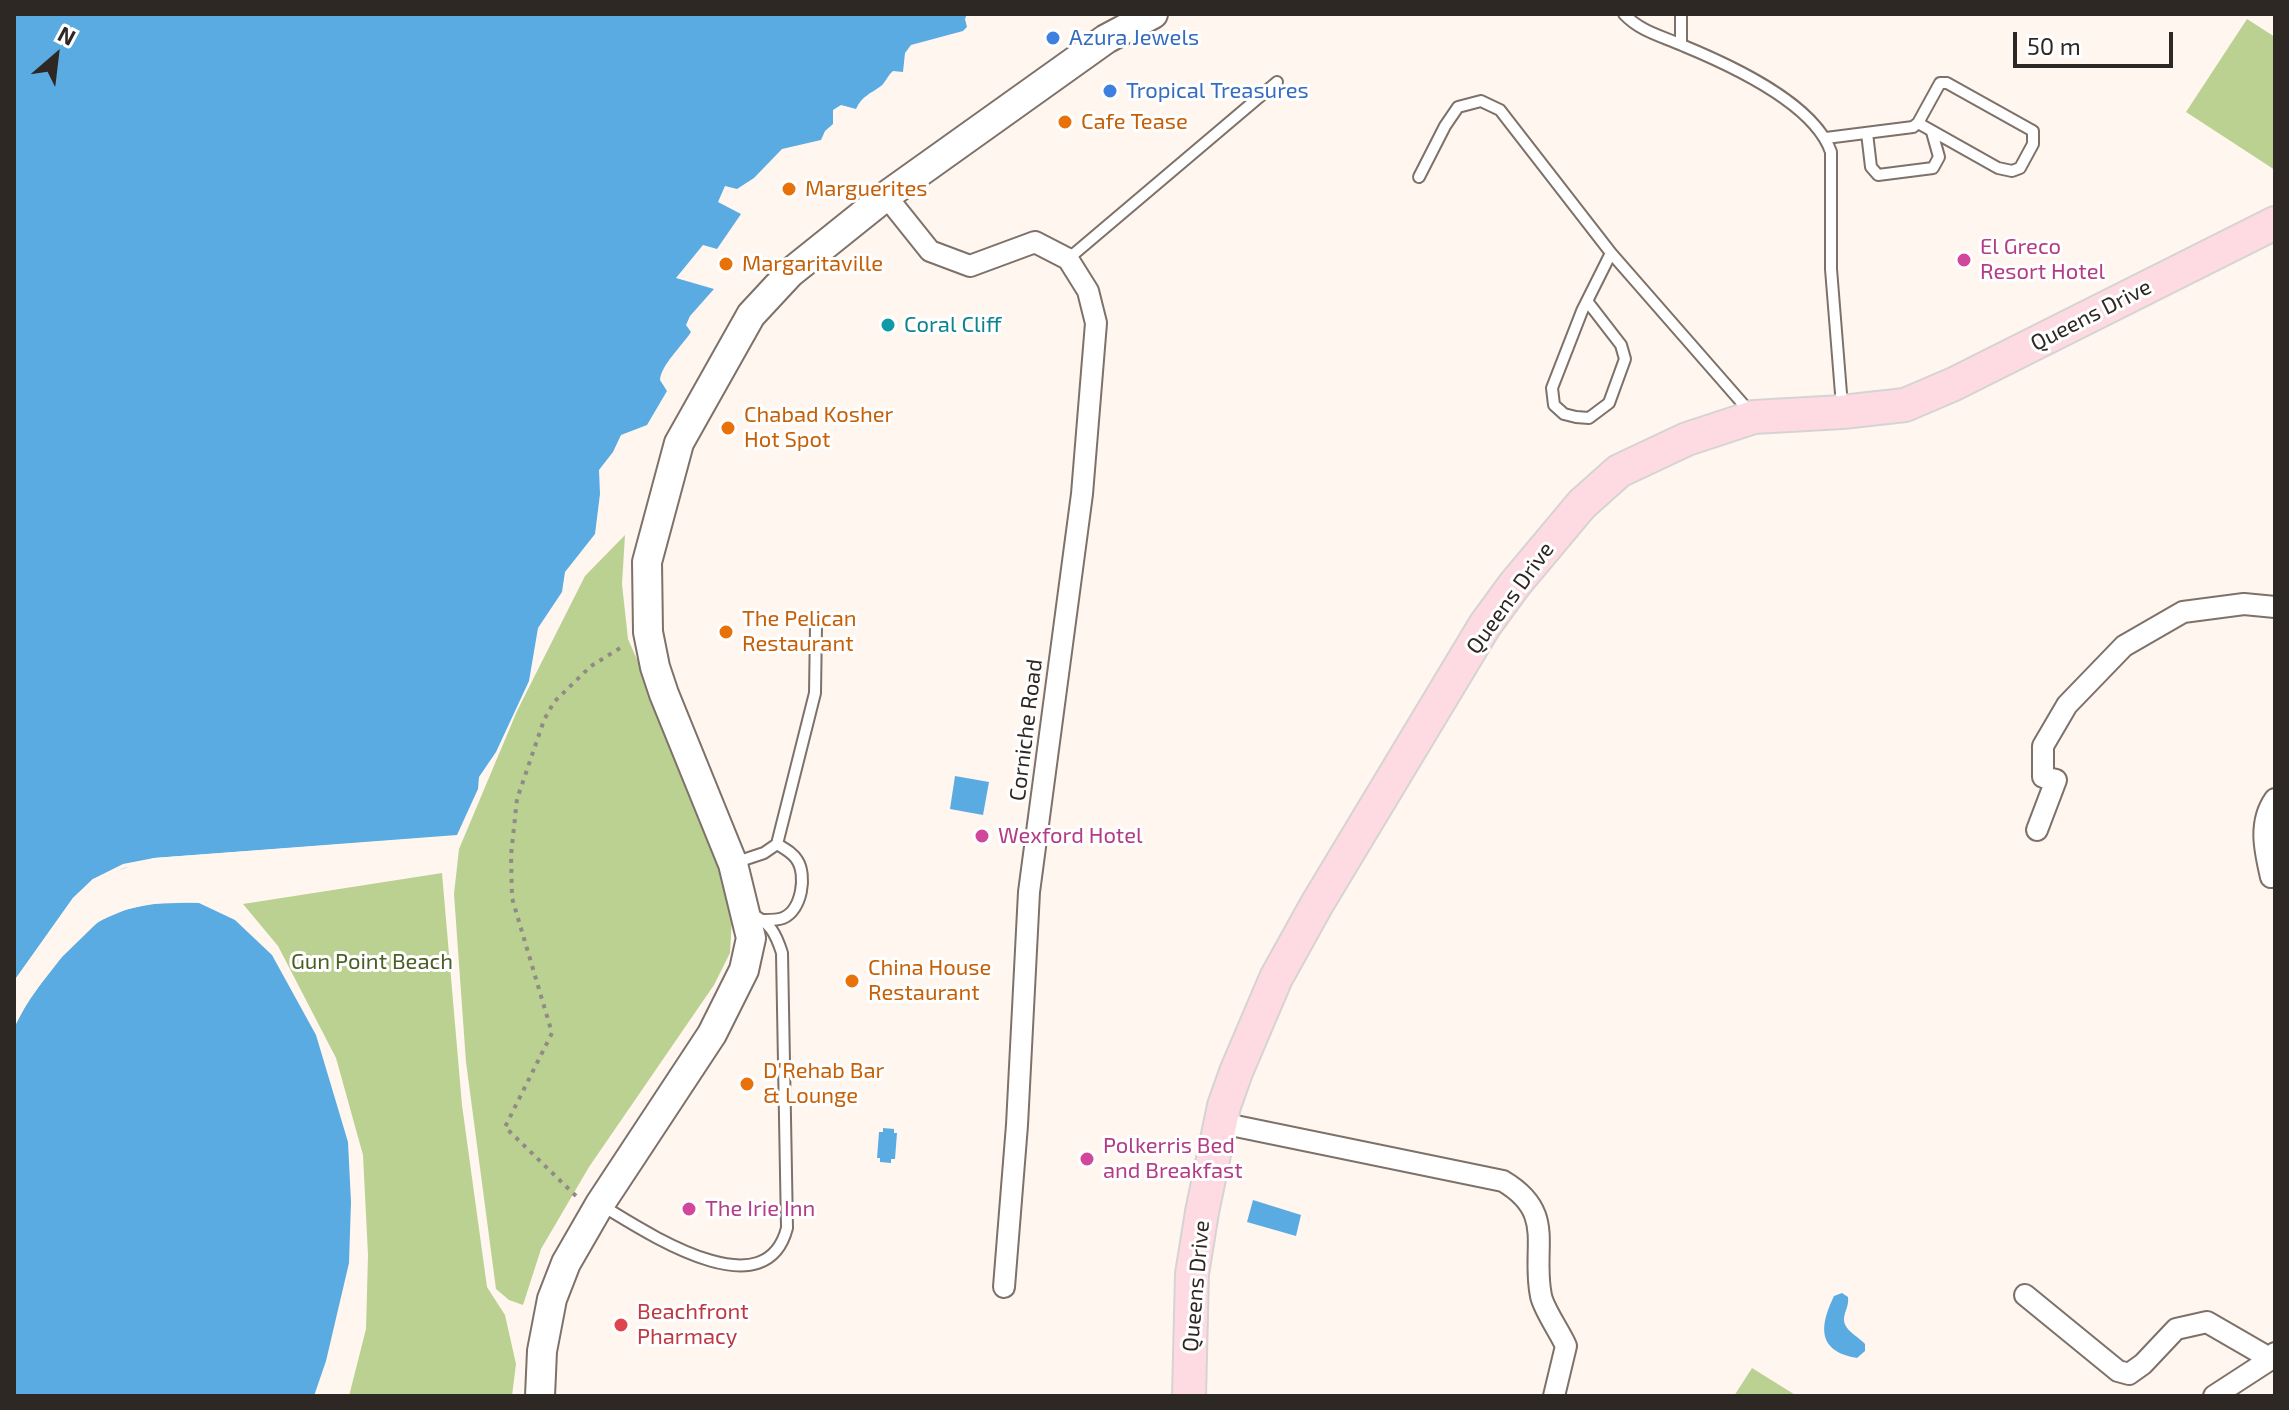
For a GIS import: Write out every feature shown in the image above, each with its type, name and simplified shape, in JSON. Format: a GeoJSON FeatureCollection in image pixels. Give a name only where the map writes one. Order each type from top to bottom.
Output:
{"type":"FeatureCollection","features":[{"type":"Feature","properties":{"kind":"main road"},"geometry":{"type":"LineString","coordinates":[[540,1396],[542,1351],[552,1299],[566,1263],[598,1207],[712,1034],[744,970],[755,916],[664,694],[648,632],[647,562],[679,443],[751,315],[790,273],[886,196],[1106,39],[1153,14]]}},
{"type":"Feature","properties":{"kind":"main road","name":"Queens Drive"},"geometry":{"type":"LineString","coordinates":[[1189,1396],[1192,1274],[1202,1212],[1221,1123],[1236,1072],[1276,978],[1377,802],[1485,625],[1582,504],[1619,471],[1687,439],[1754,417],[1905,405],[1954,384],[2275,223]]}},
{"type":"Feature","properties":{"kind":"street"},"geometry":{"type":"LineString","coordinates":[[886,196],[930,251],[970,266],[1035,242],[1068,259]]}},
{"type":"Feature","properties":{"kind":"street","name":"Corniche Road"},"geometry":{"type":"LineString","coordinates":[[1004,1287],[1017,1125],[1029,892],[1082,494],[1096,323],[1088,291],[1068,259]]}},
{"type":"Feature","properties":{"kind":"street"},"geometry":{"type":"LineString","coordinates":[[2037,830],[2056,780],[2043,777],[2043,746],[2067,705],[2124,646],[2183,612],[2244,604],[2275,607]]}},
{"type":"Feature","properties":{"kind":"street"},"geometry":{"type":"LineString","coordinates":[[2271,877],[2262,841],[2275,799]]}},
{"type":"Feature","properties":{"kind":"street"},"geometry":{"type":"LineString","coordinates":[[1221,1123],[1503,1181],[1519,1191],[1539,1218],[1542,1299],[1566,1346],[1554,1396]]}},
{"type":"Feature","properties":{"kind":"street"},"geometry":{"type":"LineString","coordinates":[[2025,1295],[2118,1371],[2129,1374],[2143,1364],[2176,1329],[2207,1322],[2273,1356],[2214,1396]]}},
{"type":"Feature","properties":{"kind":"lane"},"geometry":{"type":"LineString","coordinates":[[1624,14],[1647,32],[1730,67],[1790,103],[1826,138],[1831,152],[1831,269],[1842,412]]}},
{"type":"Feature","properties":{"kind":"lane"},"geometry":{"type":"LineString","coordinates":[[1681,14],[1681,44]]}},
{"type":"Feature","properties":{"kind":"lane"},"geometry":{"type":"LineString","coordinates":[[1068,259],[1277,82]]}},
{"type":"Feature","properties":{"kind":"lane"},"geometry":{"type":"LineString","coordinates":[[1826,138],[1913,127],[1940,83],[1947,83],[2033,131],[2034,137],[2020,168],[2012,171],[1998,168],[1918,123]]}},
{"type":"Feature","properties":{"kind":"lane"},"geometry":{"type":"LineString","coordinates":[[1419,177],[1458,107],[1481,101],[1500,110],[1611,253],[1754,417]]}},
{"type":"Feature","properties":{"kind":"lane"},"geometry":{"type":"LineString","coordinates":[[1867,133],[1871,167],[1878,175],[1933,168],[1939,157],[1932,132]]}},
{"type":"Feature","properties":{"kind":"lane"},"geometry":{"type":"LineString","coordinates":[[1587,301],[1621,345],[1625,359],[1609,403],[1589,418],[1564,414],[1554,405],[1552,388],[1587,301],[1611,253]]}},
{"type":"Feature","properties":{"kind":"lane"},"geometry":{"type":"LineString","coordinates":[[733,864],[764,853],[777,844],[815,693],[816,626]]}},
{"type":"Feature","properties":{"kind":"lane"},"geometry":{"type":"LineString","coordinates":[[755,916],[780,919],[788,916],[803,885],[800,864],[777,844]]}},
{"type":"Feature","properties":{"kind":"lane"},"geometry":{"type":"LineString","coordinates":[[598,1207],[674,1248],[708,1261],[748,1265],[769,1257],[783,1245],[787,1228],[782,953],[776,933],[755,916]]}},
{"type":"Feature","properties":{"kind":"path"},"geometry":{"type":"LineString","coordinates":[[598,1207],[580,1199],[505,1127],[552,1033],[512,898],[511,855],[517,799],[544,720],[554,702],[591,666],[648,632]]}},
{"type":"Feature","properties":{"kind":"green space"},"geometry":{"type":"Polygon","coordinates":[[[2247,19],[2275,37],[2275,170],[2186,112],[2247,19]]]}},
{"type":"Feature","properties":{"kind":"green space"},"geometry":{"type":"Polygon","coordinates":[[[625,535],[622,584],[628,639],[728,866],[733,902],[730,953],[714,985],[589,1167],[541,1249],[523,1305],[509,1300],[496,1289],[466,1062],[454,894],[459,849],[517,711],[585,576],[625,535]]]}},
{"type":"Feature","properties":{"kind":"green space","name":"Gun Point Beach"},"geometry":{"type":"Polygon","coordinates":[[[442,873],[462,1105],[487,1287],[505,1315],[516,1364],[512,1396],[349,1396],[366,1329],[368,1255],[363,1155],[336,1058],[278,946],[243,904],[442,873]]]}},
{"type":"Feature","properties":{"kind":"green space"},"geometry":{"type":"Polygon","coordinates":[[[1752,1368],[1797,1396],[1734,1396],[1752,1368]]]}},
{"type":"Feature","properties":{"kind":"water"},"geometry":{"type":"Polygon","coordinates":[[[14,14],[967,14],[967,27],[963,31],[911,45],[905,53],[903,72],[893,71],[856,109],[841,105],[833,110],[833,124],[821,140],[782,149],[754,178],[737,189],[725,186],[718,202],[741,214],[717,249],[703,245],[676,278],[714,289],[690,316],[686,325],[691,332],[661,374],[660,380],[667,391],[647,425],[621,435],[599,470],[600,494],[595,534],[565,572],[562,592],[538,628],[529,681],[496,752],[479,777],[478,789],[457,835],[154,858],[93,879],[73,898],[14,981],[14,14]]]}},
{"type":"Feature","properties":{"kind":"water"},"geometry":{"type":"Polygon","coordinates":[[[955,776],[989,782],[983,815],[950,809],[955,776]]]}},
{"type":"Feature","properties":{"kind":"water"},"geometry":{"type":"Polygon","coordinates":[[[175,902],[199,903],[235,920],[272,955],[316,1035],[348,1142],[351,1202],[349,1263],[326,1361],[314,1396],[14,1396],[14,1026],[53,967],[90,928],[128,909],[175,902]]]}},
{"type":"Feature","properties":{"kind":"water"},"geometry":{"type":"Polygon","coordinates":[[[883,1128],[894,1129],[897,1133],[895,1159],[891,1159],[891,1163],[880,1162],[877,1158],[879,1132],[883,1132],[883,1128]]]}},
{"type":"Feature","properties":{"kind":"water"},"geometry":{"type":"Polygon","coordinates":[[[1253,1200],[1301,1215],[1296,1236],[1247,1222],[1253,1200]]]}},
{"type":"Feature","properties":{"kind":"water"},"geometry":{"type":"Polygon","coordinates":[[[1842,1293],[1848,1297],[1844,1322],[1865,1344],[1865,1351],[1857,1358],[1834,1349],[1825,1335],[1829,1307],[1834,1296],[1842,1293]]]}},
{"type":"Feature","properties":{"kind":"pier"},"geometry":{"type":"Polygon","coordinates":[[[453,836],[453,840],[155,862],[124,868],[95,882],[76,901],[14,985],[73,898],[93,879],[123,864],[154,858],[453,836]]]}},
{"type":"Feature","properties":{"kind":"pier"},"geometry":{"type":"Polygon","coordinates":[[[175,898],[206,902],[148,904],[99,921],[62,957],[29,999],[14,1028],[14,1018],[26,996],[59,954],[97,918],[124,906],[175,898]]]}},
{"type":"Feature","properties":{"kind":"place","name":"Azura Jewels"},"geometry":{"type":"Point","coordinates":[1053,38]}},
{"type":"Feature","properties":{"kind":"place","name":"Tropical Treasures"},"geometry":{"type":"Point","coordinates":[1110,91]}},
{"type":"Feature","properties":{"kind":"place","name":"Cafe Tease"},"geometry":{"type":"Point","coordinates":[1065,122]}},
{"type":"Feature","properties":{"kind":"place","name":"Marguerites"},"geometry":{"type":"Point","coordinates":[789,189]}},
{"type":"Feature","properties":{"kind":"place","name":"El Greco Resort Hotel"},"geometry":{"type":"Point","coordinates":[1964,260]}},
{"type":"Feature","properties":{"kind":"place","name":"Margaritaville"},"geometry":{"type":"Point","coordinates":[726,264]}},
{"type":"Feature","properties":{"kind":"place","name":"Coral Cliff"},"geometry":{"type":"Point","coordinates":[888,325]}},
{"type":"Feature","properties":{"kind":"place","name":"Chabad Kosher Hot Spot"},"geometry":{"type":"Point","coordinates":[728,428]}},
{"type":"Feature","properties":{"kind":"place","name":"The Pelican Restaurant"},"geometry":{"type":"Point","coordinates":[726,632]}},
{"type":"Feature","properties":{"kind":"place","name":"Wexford Hotel"},"geometry":{"type":"Point","coordinates":[982,836]}},
{"type":"Feature","properties":{"kind":"place","name":"China House Restaurant"},"geometry":{"type":"Point","coordinates":[852,981]}},
{"type":"Feature","properties":{"kind":"place","name":"D'Rehab Bar & Lounge"},"geometry":{"type":"Point","coordinates":[747,1084]}},
{"type":"Feature","properties":{"kind":"place","name":"Polkerris Bed and Breakfast"},"geometry":{"type":"Point","coordinates":[1087,1159]}},
{"type":"Feature","properties":{"kind":"place","name":"The Irie Inn"},"geometry":{"type":"Point","coordinates":[689,1209]}},
{"type":"Feature","properties":{"kind":"place","name":"Beachfront Pharmacy"},"geometry":{"type":"Point","coordinates":[621,1325]}}]}
